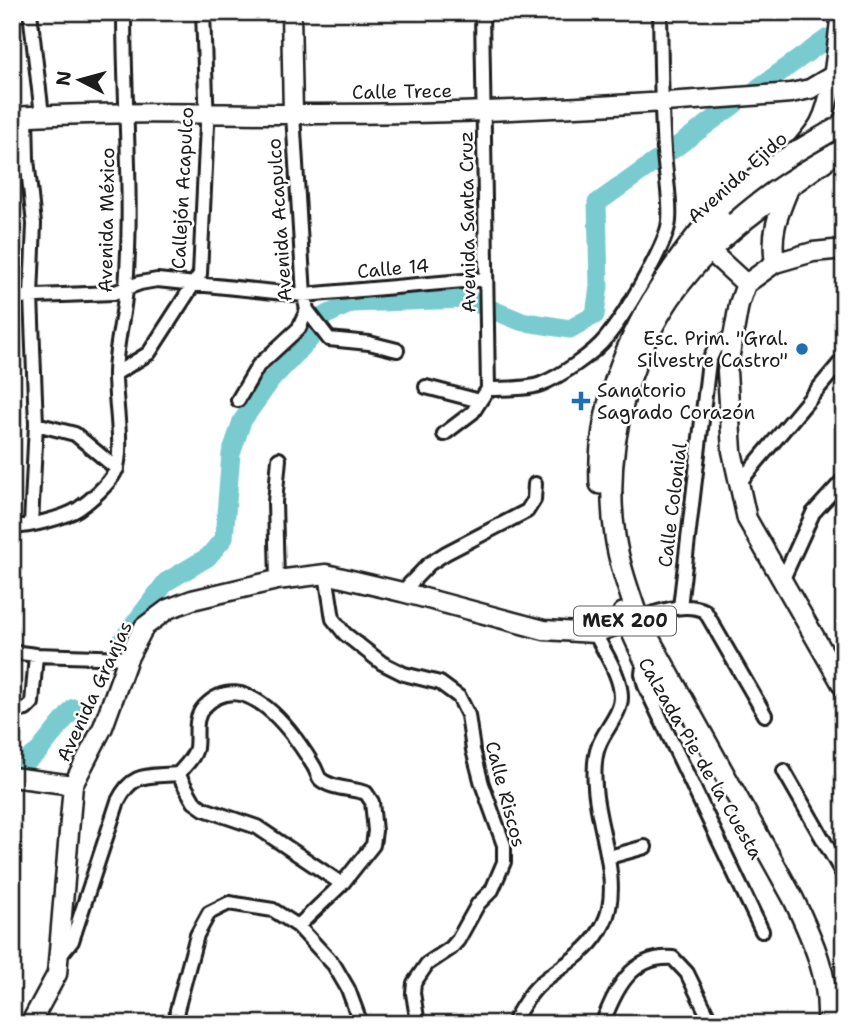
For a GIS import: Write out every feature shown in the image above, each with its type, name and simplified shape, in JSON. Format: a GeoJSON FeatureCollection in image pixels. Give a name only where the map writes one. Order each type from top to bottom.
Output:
{"type":"FeatureCollection","features":[{"type":"Feature","properties":{"kind":"main road","name":"Avenida Acapulco"},"geometry":{"type":"LineString","coordinates":[[291,12],[293,114]]}},
{"type":"Feature","properties":{"kind":"main road","name":"Avenida Ejido"},"geometry":{"type":"LineString","coordinates":[[710,251],[719,237],[807,160],[833,122],[842,13]]}},
{"type":"Feature","properties":{"kind":"main road","name":"Calle Trece"},"geometry":{"type":"LineString","coordinates":[[27,116],[127,112],[293,114],[485,111],[662,103],[791,93],[810,89],[838,77]]}},
{"type":"Feature","properties":{"kind":"main road","name":"Avenida Ejido"},"geometry":{"type":"LineString","coordinates":[[688,248],[713,232],[798,153],[838,129],[838,77]]}},
{"type":"Feature","properties":{"kind":"main road"},"geometry":{"type":"LineString","coordinates":[[791,93],[838,129]]}},
{"type":"Feature","properties":{"kind":"main road","name":"Calzada Pie de la Cuesta"},"geometry":{"type":"LineString","coordinates":[[828,1022],[804,947],[789,914],[644,659],[632,620],[615,537],[612,474],[624,400],[635,366],[652,330],[690,272],[710,251],[790,186],[838,129]]}},
{"type":"Feature","properties":{"kind":"main road","name":"Calzada Pie de la Cuesta"},"geometry":{"type":"LineString","coordinates":[[828,1022],[825,980],[814,944],[793,898],[632,620],[610,573],[599,471],[610,399],[620,364],[636,327],[657,290],[721,206],[749,181],[779,160],[838,129]]}},
{"type":"Feature","properties":{"kind":"main road"},"geometry":{"type":"LineString","coordinates":[[775,263],[772,243],[775,223],[790,186]]}},
{"type":"Feature","properties":{"kind":"main road"},"geometry":{"type":"LineString","coordinates":[[844,249],[813,252],[775,263],[746,284],[727,371],[732,451],[747,519],[844,688]]}},
{"type":"Feature","properties":{"kind":"main road"},"geometry":{"type":"LineString","coordinates":[[710,251],[746,284]]}},
{"type":"Feature","properties":{"kind":"main road","name":"Avenida Granjas"},"geometry":{"type":"LineString","coordinates":[[30,1024],[57,974],[73,785],[103,727],[128,658],[144,626],[168,609],[192,600],[276,580],[326,574],[544,630],[595,633],[632,620]]}},
{"type":"Feature","properties":{"kind":"main road"},"geometry":{"type":"LineString","coordinates":[[17,778],[73,785]]}},
{"type":"Feature","properties":{"kind":"street"},"geometry":{"type":"LineString","coordinates":[[30,12],[27,159],[34,224],[31,296],[36,424],[31,524]]}},
{"type":"Feature","properties":{"kind":"street","name":"Avenida México"},"geometry":{"type":"LineString","coordinates":[[117,469],[116,350],[126,289],[127,112],[124,12]]}},
{"type":"Feature","properties":{"kind":"street","name":"Callejón Acapulco"},"geometry":{"type":"LineString","coordinates":[[115,374],[149,353],[200,274],[206,112],[203,12]]}},
{"type":"Feature","properties":{"kind":"street","name":"Avenida Santa Cruz"},"geometry":{"type":"LineString","coordinates":[[482,12],[488,389]]}},
{"type":"Feature","properties":{"kind":"street"},"geometry":{"type":"LineString","coordinates":[[444,434],[473,412],[488,389],[533,387],[545,383],[589,354],[607,337],[651,267],[669,220],[660,12]]}},
{"type":"Feature","properties":{"kind":"street","name":"Avenida Acapulco"},"geometry":{"type":"LineString","coordinates":[[239,400],[258,366],[299,328],[307,311],[293,114]]}},
{"type":"Feature","properties":{"kind":"street","name":"Calle 14"},"geometry":{"type":"LineString","coordinates":[[12,297],[113,293],[140,283],[158,280],[304,295],[486,279]]}},
{"type":"Feature","properties":{"kind":"street"},"geometry":{"type":"LineString","coordinates":[[307,311],[329,339],[397,349]]}},
{"type":"Feature","properties":{"kind":"street","name":"Calle Colonial"},"geometry":{"type":"LineString","coordinates":[[680,607],[709,361],[715,348],[733,335]]}},
{"type":"Feature","properties":{"kind":"street"},"geometry":{"type":"LineString","coordinates":[[738,483],[844,358]]}},
{"type":"Feature","properties":{"kind":"street"},"geometry":{"type":"LineString","coordinates":[[426,387],[480,401]]}},
{"type":"Feature","properties":{"kind":"street"},"geometry":{"type":"LineString","coordinates":[[12,526],[31,524],[79,509],[112,478],[117,469],[75,434],[36,424]]}},
{"type":"Feature","properties":{"kind":"street"},"geometry":{"type":"LineString","coordinates":[[276,580],[275,502],[279,459]]}},
{"type":"Feature","properties":{"kind":"street"},"geometry":{"type":"LineString","coordinates":[[782,581],[813,513],[844,479]]}},
{"type":"Feature","properties":{"kind":"street"},"geometry":{"type":"LineString","coordinates":[[402,592],[429,564],[446,552],[527,511],[534,500],[535,484]]}},
{"type":"Feature","properties":{"kind":"street","name":"Calle Riscos"},"geometry":{"type":"LineString","coordinates":[[326,574],[333,619],[345,634],[382,663],[404,674],[440,683],[459,697],[468,715],[482,784],[504,845],[504,862],[492,890],[478,904],[458,940],[427,964],[414,983],[418,1024]]}},
{"type":"Feature","properties":{"kind":"street"},"geometry":{"type":"LineString","coordinates":[[632,620],[680,607],[696,607],[705,611],[765,715]]}},
{"type":"Feature","properties":{"kind":"street"},"geometry":{"type":"LineString","coordinates":[[513,1024],[537,986],[584,952],[606,920],[609,857],[595,787],[595,761],[598,746],[619,708],[621,698],[619,684],[595,633]]}},
{"type":"Feature","properties":{"kind":"street"},"geometry":{"type":"LineString","coordinates":[[12,652],[128,658]]}},
{"type":"Feature","properties":{"kind":"street"},"geometry":{"type":"LineString","coordinates":[[12,705],[20,710],[26,709],[32,703],[36,655]]}},
{"type":"Feature","properties":{"kind":"street"},"geometry":{"type":"LineString","coordinates":[[644,659],[642,674],[645,687],[762,931]]}},
{"type":"Feature","properties":{"kind":"street"},"geometry":{"type":"LineString","coordinates":[[60,956],[72,941],[125,786],[136,778],[178,774],[196,750],[197,718],[202,709],[212,700],[227,693],[251,696],[264,705],[307,756],[319,778],[329,784],[366,793],[372,802],[375,831],[373,845],[342,884],[298,926]]}},
{"type":"Feature","properties":{"kind":"street"},"geometry":{"type":"LineString","coordinates":[[784,771],[844,876]]}},
{"type":"Feature","properties":{"kind":"street"},"geometry":{"type":"LineString","coordinates":[[178,774],[194,802],[204,809],[257,827],[342,884]]}},
{"type":"Feature","properties":{"kind":"street"},"geometry":{"type":"LineString","coordinates":[[609,857],[645,847]]}},
{"type":"Feature","properties":{"kind":"street"},"geometry":{"type":"LineString","coordinates":[[176,1024],[177,1010],[197,935],[209,914],[229,903],[273,910],[298,926],[334,965],[348,989],[361,1024]]}},
{"type":"Feature","properties":{"kind":"street"},"geometry":{"type":"LineString","coordinates":[[602,1024],[616,988],[647,961],[659,957],[673,958],[687,973],[712,1024]]}},
{"type":"Feature","properties":{"kind":"waterway"},"geometry":{"type":"LineString","coordinates":[[758,88],[828,38]]}},
{"type":"Feature","properties":{"kind":"waterway"},"geometry":{"type":"LineString","coordinates":[[672,150],[735,104]]}},
{"type":"Feature","properties":{"kind":"waterway"},"geometry":{"type":"LineString","coordinates":[[123,639],[166,582],[208,557],[224,538],[231,454],[242,421],[272,379],[309,340],[322,317],[352,303],[466,299],[520,321],[570,329],[595,315],[599,286],[597,203],[656,161]]}},
{"type":"Feature","properties":{"kind":"waterway"},"geometry":{"type":"LineString","coordinates":[[12,772],[39,751],[74,708]]}},
{"type":"Feature","properties":{"kind":"place","name":"Esc. Prim. \"Gral. Silvestre Castro\""},"geometry":{"type":"Point","coordinates":[802,349]}},
{"type":"Feature","properties":{"kind":"place","name":"Sanatorio Sagrado Corazón"},"geometry":{"type":"Point","coordinates":[581,401]}}]}
